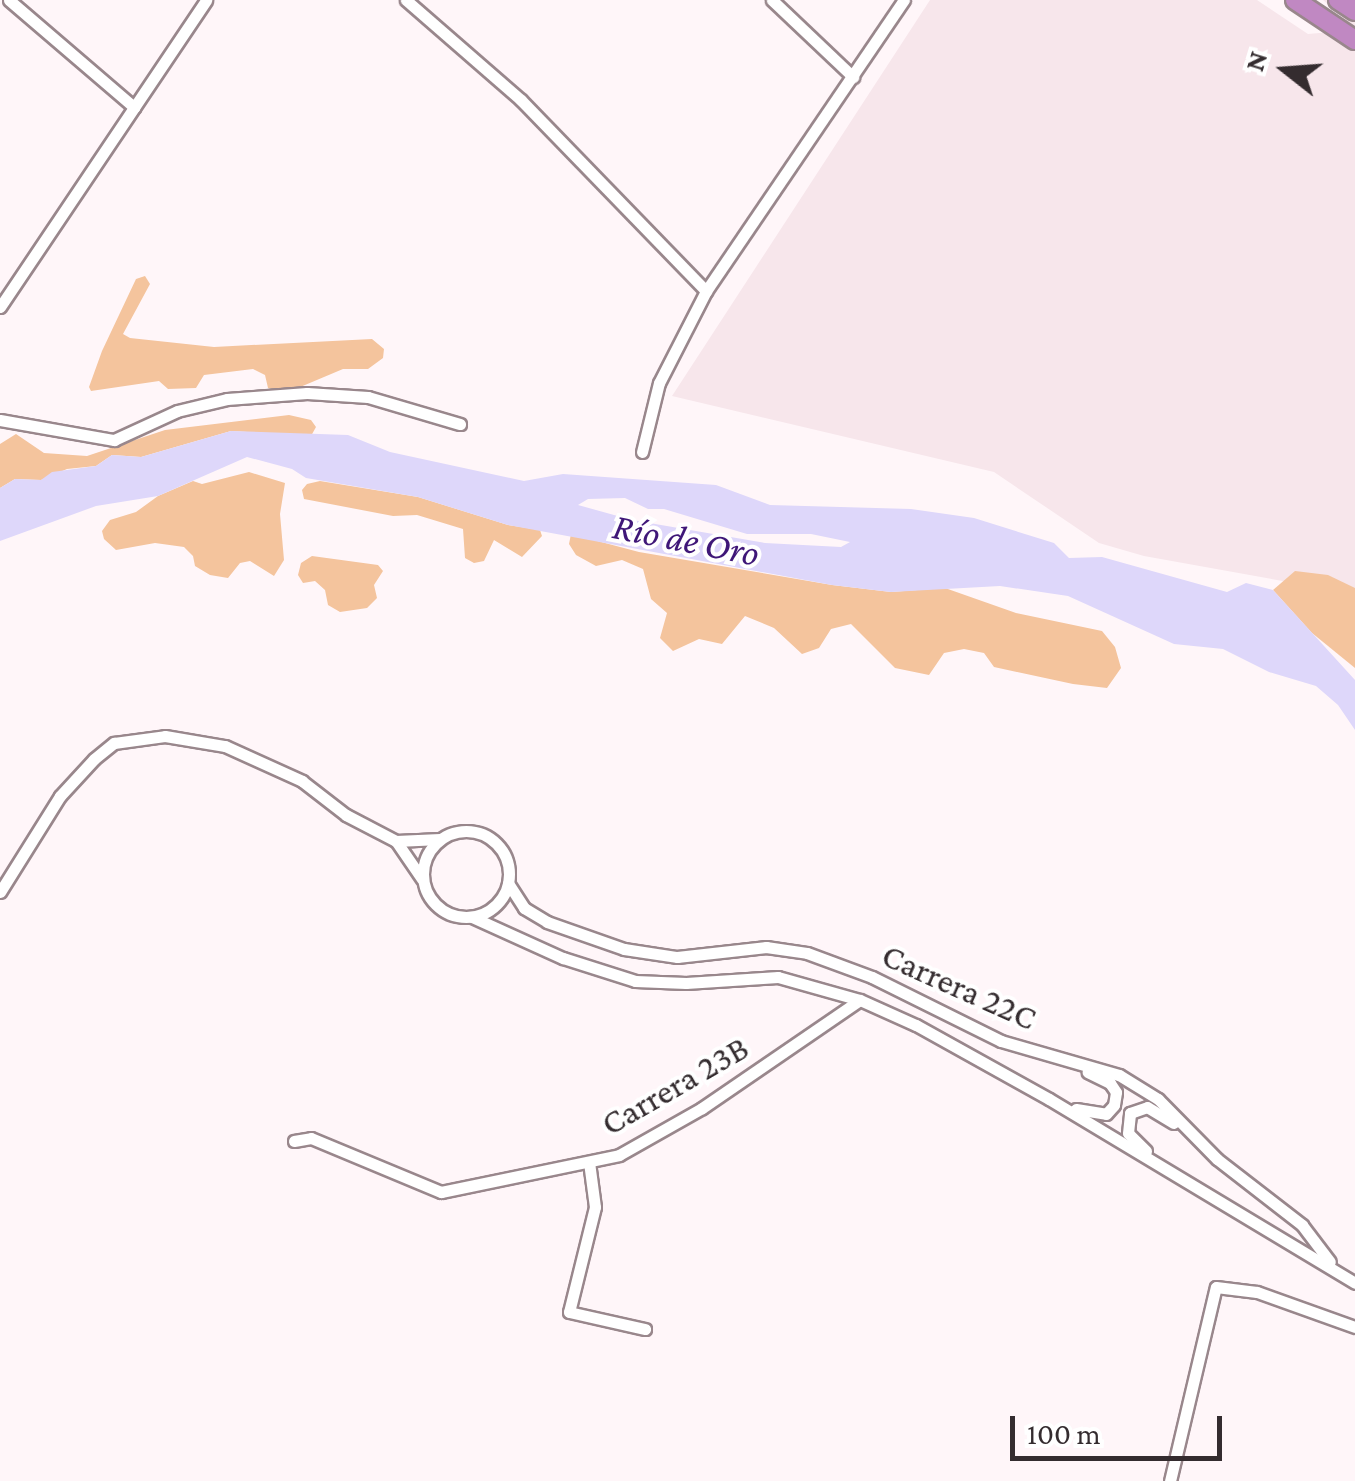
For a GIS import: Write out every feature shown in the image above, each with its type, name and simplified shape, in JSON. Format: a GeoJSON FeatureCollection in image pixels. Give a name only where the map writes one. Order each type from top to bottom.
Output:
{"type":"FeatureCollection","features":[{"type":"Feature","properties":{"kind":"highway"},"geometry":{"type":"LineString","coordinates":[[1295,0],[1355,40]]}},
{"type":"Feature","properties":{"kind":"highway"},"geometry":{"type":"LineString","coordinates":[[1338,0],[1355,11]]}},
{"type":"Feature","properties":{"kind":"street"},"geometry":{"type":"LineString","coordinates":[[9,0],[134,107]]}},
{"type":"Feature","properties":{"kind":"street"},"geometry":{"type":"LineString","coordinates":[[0,307],[206,0]]}},
{"type":"Feature","properties":{"kind":"street"},"geometry":{"type":"LineString","coordinates":[[406,0],[521,100],[706,291]]}},
{"type":"Feature","properties":{"kind":"street"},"geometry":{"type":"LineString","coordinates":[[772,0],[853,77]]}},
{"type":"Feature","properties":{"kind":"street"},"geometry":{"type":"LineString","coordinates":[[642,452],[659,383],[706,291],[904,0]]}},
{"type":"Feature","properties":{"kind":"street"},"geometry":{"type":"LineString","coordinates":[[3,426],[114,440],[178,412],[210,403],[307,393],[368,398],[460,424]]}},
{"type":"Feature","properties":{"kind":"street"},"geometry":{"type":"LineString","coordinates":[[0,892],[60,796],[94,759],[114,744],[165,736],[224,746],[302,781],[346,815],[396,842],[422,879],[428,896],[442,911],[472,917],[492,909],[508,883],[508,862],[489,838],[470,831],[440,839],[396,842]]}},
{"type":"Feature","properties":{"kind":"street"},"geometry":{"type":"LineString","coordinates":[[422,879],[427,855],[440,839]]}},
{"type":"Feature","properties":{"kind":"street","name":"Carrera 22C"},"geometry":{"type":"LineString","coordinates":[[508,883],[524,908],[547,922],[624,949],[677,957],[766,947],[807,953],[872,977],[1001,1041],[1118,1075],[1158,1099],[1190,1133],[1302,1225],[1336,1269]]}},
{"type":"Feature","properties":{"kind":"street","name":"Carrera 22C"},"geometry":{"type":"LineString","coordinates":[[472,917],[563,958],[635,982],[686,983],[778,976],[860,1000],[916,1025],[1049,1099],[1355,1282]]}},
{"type":"Feature","properties":{"kind":"street","name":"Carrera 23B"},"geometry":{"type":"LineString","coordinates":[[294,1141],[310,1138],[442,1192],[618,1156],[702,1108],[860,1000]]}},
{"type":"Feature","properties":{"kind":"street"},"geometry":{"type":"LineString","coordinates":[[1049,1099],[1094,1115],[1106,1114],[1114,1105],[1116,1092],[1110,1083],[1062,1060]]}},
{"type":"Feature","properties":{"kind":"street"},"geometry":{"type":"LineString","coordinates":[[1161,1165],[1128,1133],[1130,1112],[1147,1107],[1190,1133]]}},
{"type":"Feature","properties":{"kind":"street"},"geometry":{"type":"LineString","coordinates":[[589,1162],[596,1207],[569,1312],[645,1330]]}},
{"type":"Feature","properties":{"kind":"street"},"geometry":{"type":"LineString","coordinates":[[1170,1481],[1216,1287],[1257,1292],[1355,1326]]}},
{"type":"Feature","properties":{"kind":"shaded area"},"geometry":{"type":"Polygon","coordinates":[[[930,0],[1257,0],[1308,34],[1342,31],[1346,20],[1323,0],[1355,0],[1355,594],[1144,556],[1099,543],[994,472],[672,396],[930,0]]]}},
{"type":"Feature","properties":{"kind":"shaded area"},"geometry":{"type":"Polygon","coordinates":[[[145,276],[150,284],[123,334],[130,338],[214,347],[372,339],[384,349],[383,358],[368,369],[343,369],[286,393],[268,388],[265,375],[253,369],[204,375],[196,388],[168,389],[159,381],[91,391],[102,351],[136,279],[145,276]]]}},
{"type":"Feature","properties":{"kind":"shaded area"},"geometry":{"type":"Polygon","coordinates":[[[289,415],[311,420],[316,427],[311,436],[231,431],[141,457],[112,455],[96,466],[67,469],[41,480],[15,479],[0,488],[0,444],[16,434],[44,453],[87,456],[165,430],[289,415]]]}},
{"type":"Feature","properties":{"kind":"shaded area"},"geometry":{"type":"Polygon","coordinates":[[[249,472],[285,483],[280,514],[284,560],[274,576],[250,561],[240,563],[228,578],[210,575],[195,566],[193,556],[184,547],[155,543],[116,550],[104,539],[102,531],[110,520],[136,512],[158,496],[193,481],[202,484],[249,472]]]}},
{"type":"Feature","properties":{"kind":"shaded area"},"geometry":{"type":"Polygon","coordinates":[[[320,481],[418,497],[508,525],[540,530],[542,536],[522,557],[494,540],[484,561],[474,563],[465,558],[463,529],[417,515],[393,516],[304,499],[302,490],[307,484],[320,481]]]}},
{"type":"Feature","properties":{"kind":"shaded area"},"geometry":{"type":"Polygon","coordinates":[[[571,534],[639,552],[832,585],[891,592],[945,588],[1016,613],[1102,631],[1115,647],[1121,668],[1107,688],[1073,684],[994,667],[984,653],[964,649],[944,653],[929,675],[895,668],[851,624],[831,629],[819,648],[802,654],[774,628],[745,616],[722,644],[699,639],[673,651],[660,638],[667,613],[651,599],[643,569],[622,560],[596,566],[576,555],[569,544],[571,534]]]}},
{"type":"Feature","properties":{"kind":"shaded area"},"geometry":{"type":"Polygon","coordinates":[[[312,556],[378,565],[383,571],[374,585],[377,598],[367,608],[340,612],[328,605],[325,590],[315,581],[303,583],[298,575],[301,563],[312,556]]]}},
{"type":"Feature","properties":{"kind":"shaded area"},"geometry":{"type":"Polygon","coordinates":[[[1295,571],[1328,575],[1355,588],[1355,668],[1312,633],[1273,590],[1295,571]]]}},
{"type":"Feature","properties":{"kind":"water","name":"Río de Oro"},"geometry":{"type":"Polygon","coordinates":[[[231,431],[348,435],[390,452],[524,481],[563,474],[716,485],[770,505],[911,509],[974,518],[1054,543],[1069,558],[1102,557],[1227,592],[1246,583],[1273,590],[1355,680],[1355,730],[1338,705],[1316,686],[1269,672],[1223,649],[1174,644],[1068,596],[1000,586],[891,592],[832,585],[508,525],[418,497],[306,478],[292,469],[247,457],[158,496],[96,506],[0,541],[0,488],[15,479],[41,480],[52,472],[96,466],[112,455],[141,457],[231,431]],[[625,498],[588,499],[578,505],[632,520],[765,543],[841,547],[850,542],[811,534],[747,534],[664,509],[648,509],[625,498]]]}}]}
